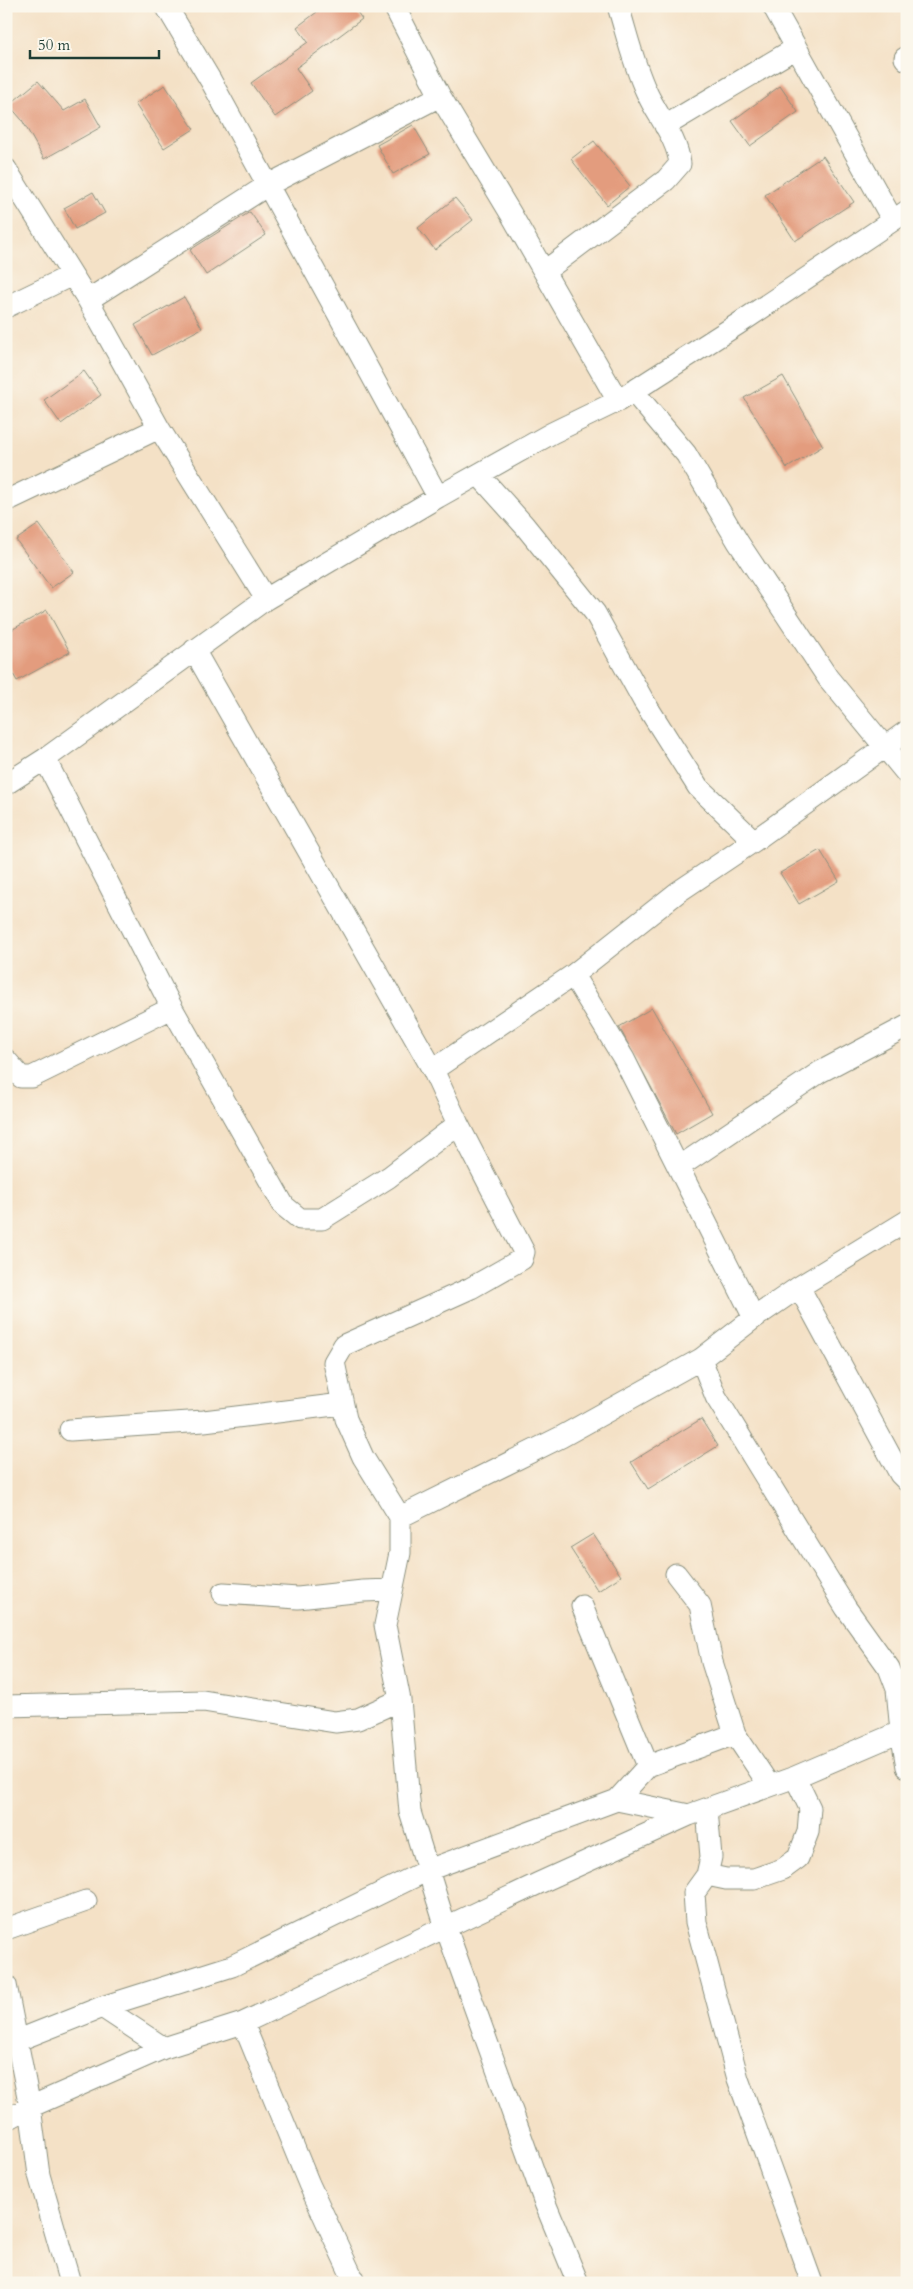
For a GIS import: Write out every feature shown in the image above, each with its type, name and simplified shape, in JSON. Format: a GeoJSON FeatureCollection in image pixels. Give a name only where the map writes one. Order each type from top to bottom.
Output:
{"type":"FeatureCollection","features":[{"type":"Feature","properties":{"kind":"street"},"geometry":{"type":"LineString","coordinates":[[166,6],[211,81],[438,497]]}},
{"type":"Feature","properties":{"kind":"street"},"geometry":{"type":"LineString","coordinates":[[394,6],[440,96],[545,271],[626,396],[686,454],[738,542],[828,678],[907,774]]}},
{"type":"Feature","properties":{"kind":"street"},"geometry":{"type":"LineString","coordinates":[[545,271],[666,180],[680,164],[678,150],[647,94],[632,60],[618,6]]}},
{"type":"Feature","properties":{"kind":"street"},"geometry":{"type":"LineString","coordinates":[[6,784],[45,759],[266,599],[438,497],[552,433],[626,396],[738,324],[899,215],[796,48],[773,6]]}},
{"type":"Feature","properties":{"kind":"street"},"geometry":{"type":"LineString","coordinates":[[665,126],[796,48]]}},
{"type":"Feature","properties":{"kind":"street"},"geometry":{"type":"LineString","coordinates":[[88,300],[268,185],[440,96]]}},
{"type":"Feature","properties":{"kind":"street"},"geometry":{"type":"LineString","coordinates":[[6,169],[88,300],[159,428],[266,599]]}},
{"type":"Feature","properties":{"kind":"street"},"geometry":{"type":"LineString","coordinates":[[6,307],[72,275]]}},
{"type":"Feature","properties":{"kind":"street"},"geometry":{"type":"LineString","coordinates":[[6,501],[159,428]]}},
{"type":"Feature","properties":{"kind":"street"},"geometry":{"type":"LineString","coordinates":[[479,475],[524,526],[595,613],[643,700],[698,787],[754,841]]}},
{"type":"Feature","properties":{"kind":"street"},"geometry":{"type":"LineString","coordinates":[[194,650],[433,1070],[458,1124],[524,1252],[524,1256],[471,1288],[344,1345],[334,1362],[346,1419],[363,1457],[400,1517],[400,1553],[384,1625],[400,1700],[410,1812],[446,1928],[545,2203],[578,2283]]}},
{"type":"Feature","properties":{"kind":"street"},"geometry":{"type":"LineString","coordinates":[[433,1070],[573,975],[678,892],[754,841],[907,731]]}},
{"type":"Feature","properties":{"kind":"street"},"geometry":{"type":"LineString","coordinates":[[45,759],[172,1008],[284,1206],[300,1219],[322,1219],[389,1177],[458,1124]]}},
{"type":"Feature","properties":{"kind":"street"},"geometry":{"type":"LineString","coordinates":[[573,975],[624,1059],[754,1318]]}},
{"type":"Feature","properties":{"kind":"street"},"geometry":{"type":"LineString","coordinates":[[6,1060],[21,1077],[32,1076],[172,1008]]}},
{"type":"Feature","properties":{"kind":"street"},"geometry":{"type":"LineString","coordinates":[[679,1167],[820,1072],[907,1026]]}},
{"type":"Feature","properties":{"kind":"street"},"geometry":{"type":"LineString","coordinates":[[400,1517],[561,1436],[700,1359],[799,1287],[907,1221]]}},
{"type":"Feature","properties":{"kind":"street"},"geometry":{"type":"LineString","coordinates":[[799,1287],[900,1474],[907,1481]]}},
{"type":"Feature","properties":{"kind":"street"},"geometry":{"type":"LineString","coordinates":[[700,1359],[716,1397],[846,1608],[890,1668],[897,1689],[904,1730],[907,1767]]}},
{"type":"Feature","properties":{"kind":"street"},"geometry":{"type":"LineString","coordinates":[[70,1430],[204,1421],[342,1404]]}},
{"type":"Feature","properties":{"kind":"street"},"geometry":{"type":"LineString","coordinates":[[676,1574],[700,1605],[712,1662],[735,1734],[769,1785]]}},
{"type":"Feature","properties":{"kind":"street"},"geometry":{"type":"LineString","coordinates":[[223,1593],[298,1598],[392,1590]]}},
{"type":"Feature","properties":{"kind":"street"},"geometry":{"type":"LineString","coordinates":[[582,1606],[648,1766]]}},
{"type":"Feature","properties":{"kind":"street"},"geometry":{"type":"LineString","coordinates":[[6,1706],[203,1701],[335,1722],[358,1719],[400,1700]]}},
{"type":"Feature","properties":{"kind":"street"},"geometry":{"type":"LineString","coordinates":[[6,2120],[30,2107],[164,2048],[243,2023],[539,1883],[698,1812],[795,1777],[904,1730]]}},
{"type":"Feature","properties":{"kind":"street"},"geometry":{"type":"LineString","coordinates":[[11,2042],[102,2007],[232,1966],[428,1870],[617,1800],[648,1766],[735,1734]]}},
{"type":"Feature","properties":{"kind":"street"},"geometry":{"type":"LineString","coordinates":[[707,1875],[754,1879],[783,1869],[798,1858],[808,1832],[810,1808],[795,1777]]}},
{"type":"Feature","properties":{"kind":"street"},"geometry":{"type":"LineString","coordinates":[[617,1800],[698,1812]]}},
{"type":"Feature","properties":{"kind":"street"},"geometry":{"type":"LineString","coordinates":[[698,1812],[711,1857],[707,1875],[694,1893],[698,1931],[738,2079],[812,2283]]}},
{"type":"Feature","properties":{"kind":"street"},"geometry":{"type":"LineString","coordinates":[[6,1929],[86,1901]]}},
{"type":"Feature","properties":{"kind":"street"},"geometry":{"type":"LineString","coordinates":[[6,1986],[11,2042],[30,2107],[39,2175],[70,2283]]}},
{"type":"Feature","properties":{"kind":"street"},"geometry":{"type":"LineString","coordinates":[[102,2007],[164,2048]]}},
{"type":"Feature","properties":{"kind":"street"},"geometry":{"type":"LineString","coordinates":[[243,2023],[309,2184],[355,2283]]}},
{"type":"Feature","properties":{"kind":"building"},"geometry":{"type":"Polygon","coordinates":[[[325,6],[353,6],[362,19],[296,68],[312,91],[275,117],[251,83],[308,42],[297,27],[325,6]]]}},
{"type":"Feature","properties":{"kind":"building"},"geometry":{"type":"Polygon","coordinates":[[[38,81],[64,111],[85,99],[101,127],[44,159],[22,120],[9,105],[38,81]]]}},
{"type":"Feature","properties":{"kind":"building"},"geometry":{"type":"Polygon","coordinates":[[[165,85],[194,129],[164,148],[135,104],[165,85]]]}},
{"type":"Feature","properties":{"kind":"building"},"geometry":{"type":"Polygon","coordinates":[[[780,86],[798,112],[750,146],[732,121],[780,86]]]}},
{"type":"Feature","properties":{"kind":"building"},"geometry":{"type":"Polygon","coordinates":[[[413,125],[430,154],[393,174],[377,145],[413,125]]]}},
{"type":"Feature","properties":{"kind":"building"},"geometry":{"type":"Polygon","coordinates":[[[594,141],[630,186],[607,205],[571,159],[594,141]]]}},
{"type":"Feature","properties":{"kind":"building"},"geometry":{"type":"Polygon","coordinates":[[[823,156],[854,202],[795,241],[765,195],[823,156]]]}},
{"type":"Feature","properties":{"kind":"building"},"geometry":{"type":"Polygon","coordinates":[[[93,192],[105,213],[75,229],[64,208],[93,192]]]}},
{"type":"Feature","properties":{"kind":"building"},"geometry":{"type":"Polygon","coordinates":[[[455,198],[473,220],[435,250],[418,228],[455,198]]]}},
{"type":"Feature","properties":{"kind":"building"},"geometry":{"type":"Polygon","coordinates":[[[250,212],[266,235],[206,275],[190,250],[250,212]]]}},
{"type":"Feature","properties":{"kind":"building"},"geometry":{"type":"Polygon","coordinates":[[[184,297],[202,328],[152,355],[135,325],[184,297]]]}},
{"type":"Feature","properties":{"kind":"building"},"geometry":{"type":"Polygon","coordinates":[[[84,371],[101,395],[61,424],[44,400],[84,371]]]}},
{"type":"Feature","properties":{"kind":"building"},"geometry":{"type":"Polygon","coordinates":[[[783,376],[823,446],[787,468],[744,398],[783,376]]]}},
{"type":"Feature","properties":{"kind":"building"},"geometry":{"type":"Polygon","coordinates":[[[39,524],[74,572],[51,588],[16,540],[39,524]]]}},
{"type":"Feature","properties":{"kind":"building"},"geometry":{"type":"Polygon","coordinates":[[[47,610],[70,652],[17,681],[6,661],[6,633],[47,610]]]}},
{"type":"Feature","properties":{"kind":"building"},"geometry":{"type":"Polygon","coordinates":[[[820,850],[839,881],[799,904],[780,873],[820,850]]]}},
{"type":"Feature","properties":{"kind":"building"},"geometry":{"type":"Polygon","coordinates":[[[652,1008],[712,1113],[676,1134],[619,1027],[652,1008]]]}},
{"type":"Feature","properties":{"kind":"building"},"geometry":{"type":"Polygon","coordinates":[[[701,1419],[718,1446],[648,1489],[631,1462],[701,1419]]]}},
{"type":"Feature","properties":{"kind":"building"},"geometry":{"type":"Polygon","coordinates":[[[593,1534],[621,1576],[598,1591],[570,1548],[593,1534]]]}}]}
